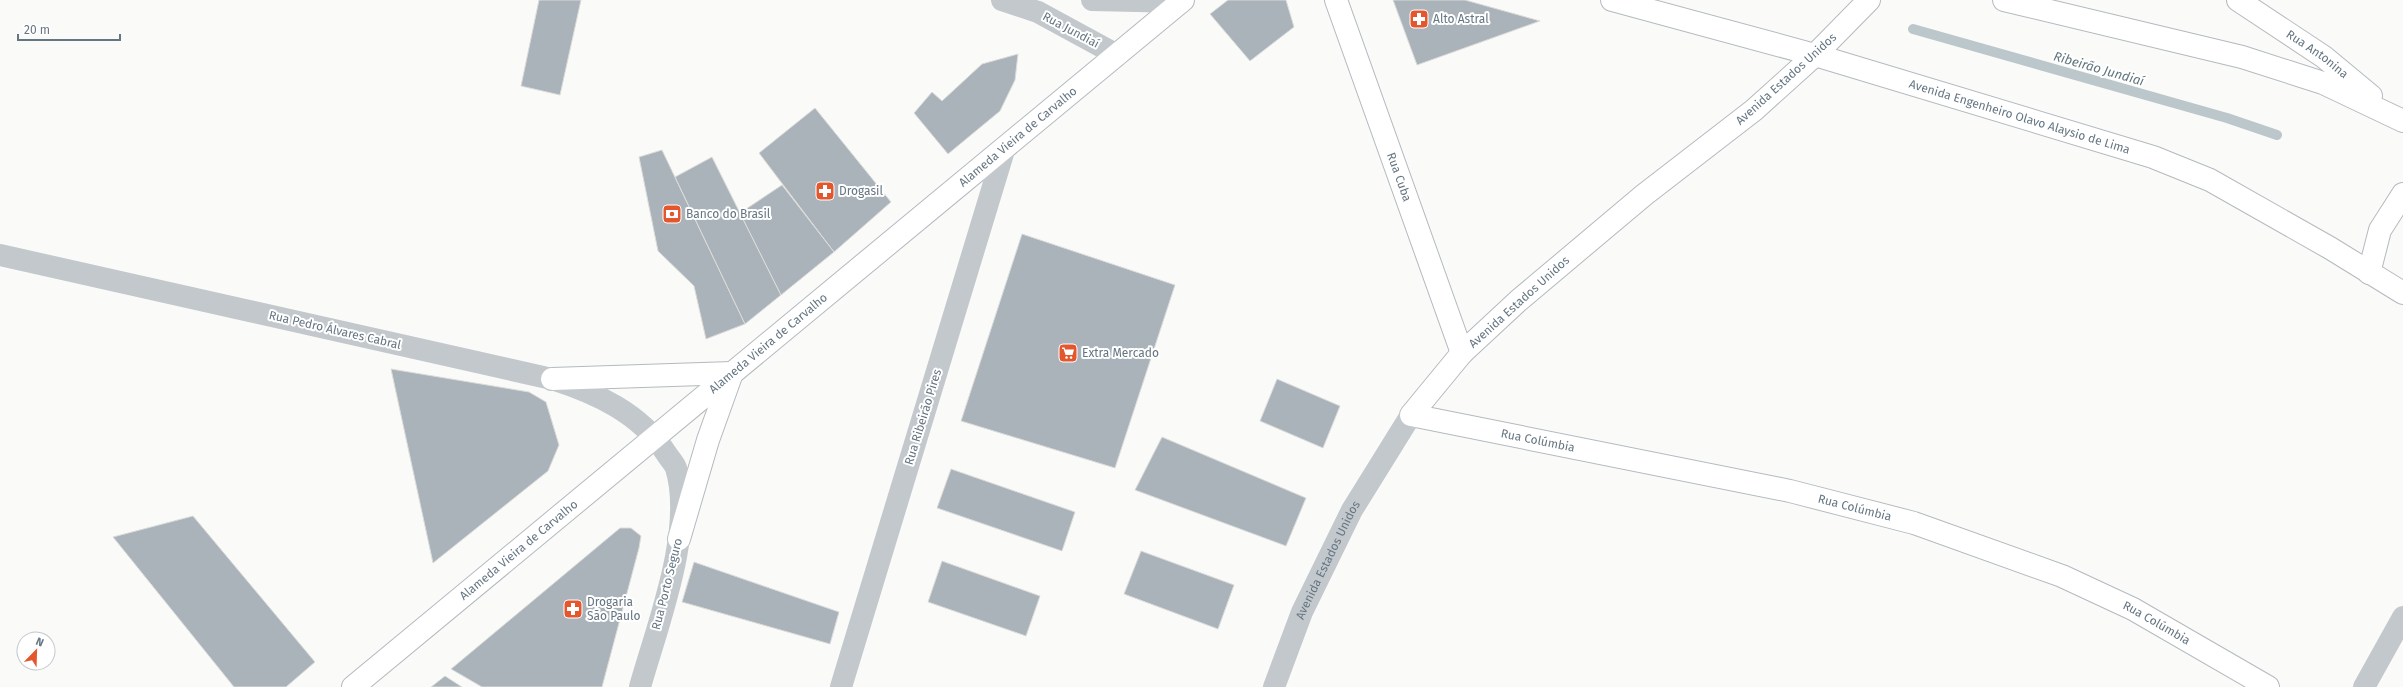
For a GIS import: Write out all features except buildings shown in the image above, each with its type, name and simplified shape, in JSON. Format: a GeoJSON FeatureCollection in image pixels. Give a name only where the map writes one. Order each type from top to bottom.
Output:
{"type":"FeatureCollection","features":[{"type":"Feature","properties":{"kind":"main road","name":"Rua Cuba"},"geometry":{"type":"LineString","coordinates":[[1336,0],[1462,353]]}},
{"type":"Feature","properties":{"kind":"main road","name":"Avenida Engenheiro Olavo Alaysio de Lima"},"geometry":{"type":"LineString","coordinates":[[1612,0],[1815,55],[2153,157],[2210,180],[2330,248],[2403,293]]}},
{"type":"Feature","properties":{"kind":"main road","name":"Avenida Estados Unidos"},"geometry":{"type":"LineString","coordinates":[[1411,415],[1462,353],[1518,301],[1644,195],[1754,110],[1815,55],[1869,0]]}},
{"type":"Feature","properties":{"kind":"main road"},"geometry":{"type":"LineString","coordinates":[[2004,0],[2242,57],[2323,83],[2397,118]]}},
{"type":"Feature","properties":{"kind":"main road","name":"Rua Antonina"},"geometry":{"type":"LineString","coordinates":[[2238,0],[2324,57],[2397,118]]}},
{"type":"Feature","properties":{"kind":"main road","name":"Alameda Vieira de Carvalho"},"geometry":{"type":"LineString","coordinates":[[354,687],[1182,1]]}},
{"type":"Feature","properties":{"kind":"main road"},"geometry":{"type":"LineString","coordinates":[[2369,273],[2380,230],[2403,194]]}},
{"type":"Feature","properties":{"kind":"main road"},"geometry":{"type":"LineString","coordinates":[[552,379],[732,374],[708,440],[680,539]]}},
{"type":"Feature","properties":{"kind":"main road","name":"Rua Colúmbia"},"geometry":{"type":"LineString","coordinates":[[1411,415],[1790,491],[1914,523],[1984,546],[2062,576],[2132,609],[2268,687]]}},
{"type":"Feature","properties":{"kind":"street","name":"Rua Jundiaí"},"geometry":{"type":"LineString","coordinates":[[1002,0],[1038,12],[1117,55]]}},
{"type":"Feature","properties":{"kind":"street"},"geometry":{"type":"LineString","coordinates":[[1092,0],[1182,1]]}},
{"type":"Feature","properties":{"kind":"street","name":"Rua Ribeirão Pires"},"geometry":{"type":"LineString","coordinates":[[841,687],[1005,147]]}},
{"type":"Feature","properties":{"kind":"street","name":"Rua Pedro Álvares Cabral"},"geometry":{"type":"LineString","coordinates":[[0,255],[552,379],[581,388],[609,402],[634,419],[656,437]]}},
{"type":"Feature","properties":{"kind":"street","name":"Avenida Estados Unidos"},"geometry":{"type":"LineString","coordinates":[[1274,687],[1302,612],[1352,510],[1411,415]]}},
{"type":"Feature","properties":{"kind":"street","name":"Rua Porto Seguro"},"geometry":{"type":"LineString","coordinates":[[640,687],[680,539],[681,499],[675,467],[656,437]]}},
{"type":"Feature","properties":{"kind":"street"},"geometry":{"type":"LineString","coordinates":[[2364,687],[2403,617]]}},
{"type":"Feature","properties":{"kind":"waterway","name":"Ribeirão Jundiaí"},"geometry":{"type":"LineString","coordinates":[[1913,29],[2227,118],[2277,135]]}},
{"type":"Feature","properties":{"kind":"place","name":"Alto Astral"},"geometry":{"type":"Point","coordinates":[1419,19]}},
{"type":"Feature","properties":{"kind":"place","name":"Drogasil"},"geometry":{"type":"Point","coordinates":[825,191]}},
{"type":"Feature","properties":{"kind":"place","name":"Banco do Brasil"},"geometry":{"type":"Point","coordinates":[672,214]}},
{"type":"Feature","properties":{"kind":"place","name":"Extra Mercado"},"geometry":{"type":"Point","coordinates":[1068,353]}},
{"type":"Feature","properties":{"kind":"place","name":"Drogaria São Paulo"},"geometry":{"type":"Point","coordinates":[573,609]}}]}
